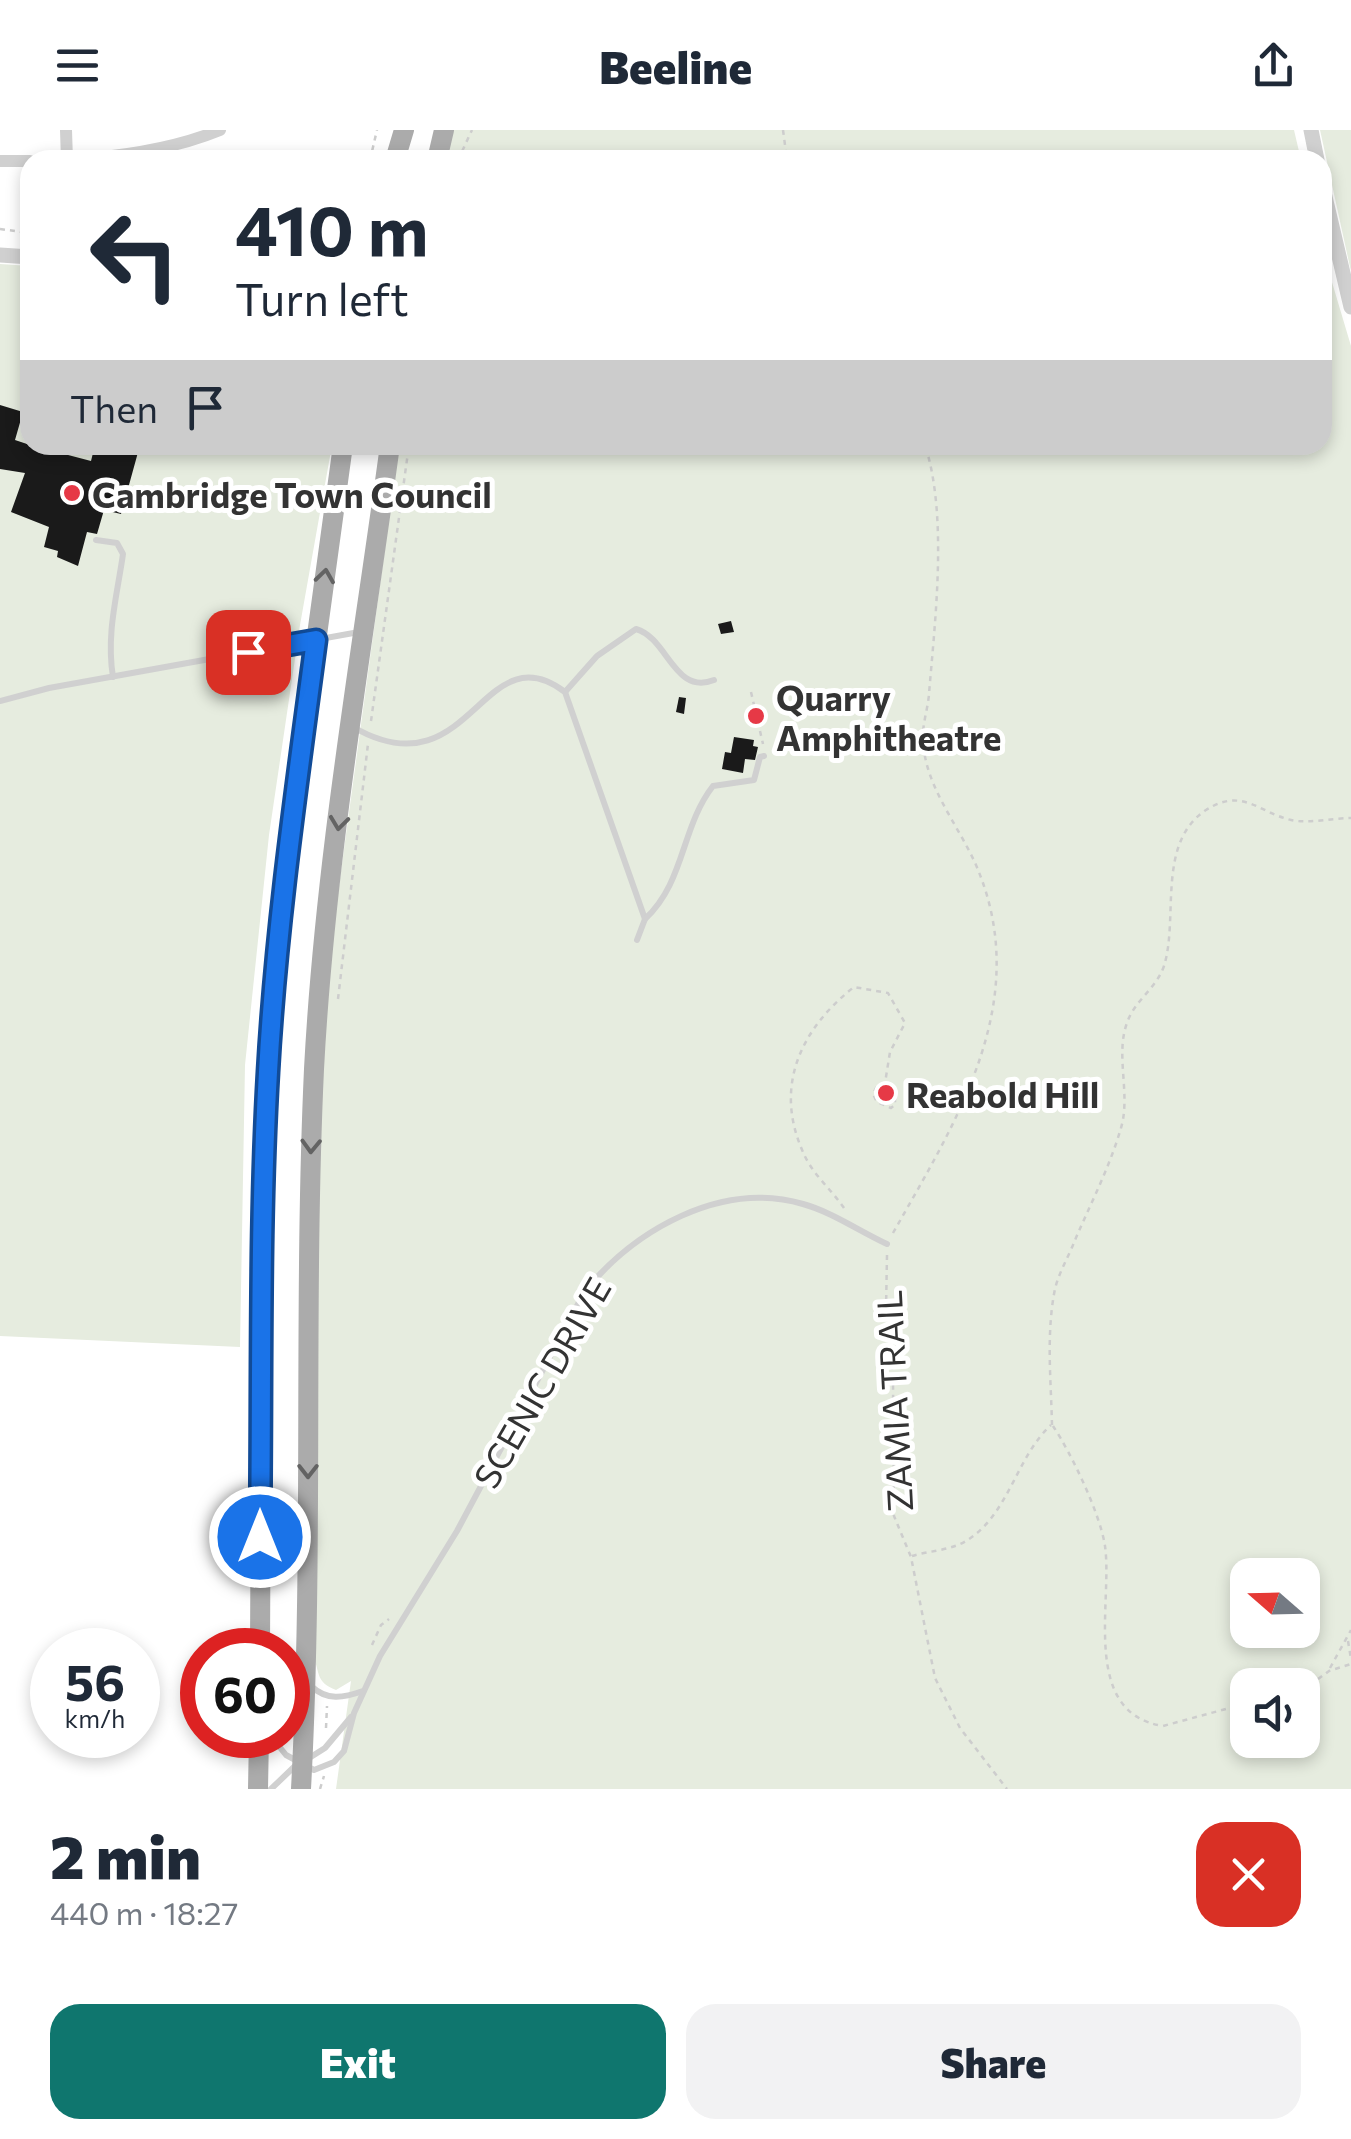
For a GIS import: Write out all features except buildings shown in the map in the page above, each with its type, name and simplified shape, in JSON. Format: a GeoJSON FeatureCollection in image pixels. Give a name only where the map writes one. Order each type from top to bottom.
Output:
{"type":"FeatureCollection","features":[{"type":"Feature","properties":{"kind":"main road"},"geometry":{"type":"LineString","coordinates":[[260,1628],[262,1240],[268,1072],[281,909],[343,455]]}},
{"type":"Feature","properties":{"kind":"main road"},"geometry":{"type":"LineString","coordinates":[[307,1628],[314,1084],[325,930],[360,731],[365,631],[389,455]]}},
{"type":"Feature","properties":{"kind":"main road"},"geometry":{"type":"LineString","coordinates":[[258,1789],[259,1758]]}},
{"type":"Feature","properties":{"kind":"main road"},"geometry":{"type":"LineString","coordinates":[[300,1789],[302,1758]]}},
{"type":"Feature","properties":{"kind":"street"},"geometry":{"type":"LineString","coordinates":[[133,150],[178,143],[220,130]]}},
{"type":"Feature","properties":{"kind":"street"},"geometry":{"type":"LineString","coordinates":[[1332,226],[1351,307]]}},
{"type":"Feature","properties":{"kind":"lane"},"geometry":{"type":"LineString","coordinates":[[96,540],[117,543],[123,554],[109,650],[113,677]]}},
{"type":"Feature","properties":{"kind":"lane"},"geometry":{"type":"LineString","coordinates":[[564,692],[597,656],[636,630],[654,639],[682,676],[694,684],[714,680]]}},
{"type":"Feature","properties":{"kind":"lane"},"geometry":{"type":"LineString","coordinates":[[0,700],[365,631]]}},
{"type":"Feature","properties":{"kind":"lane"},"geometry":{"type":"LineString","coordinates":[[360,731],[402,744],[429,742],[453,730],[499,687],[516,678],[532,676],[550,681],[564,692],[645,919]]}},
{"type":"Feature","properties":{"kind":"lane"},"geometry":{"type":"LineString","coordinates":[[637,940],[645,919],[674,880],[701,802],[713,786],[754,780],[760,757],[764,756]]}},
{"type":"Feature","properties":{"kind":"lane","name":"SCENIC DRIVE"},"geometry":{"type":"LineString","coordinates":[[324,1768],[344,1751],[354,1713],[380,1656],[457,1531],[585,1291],[606,1266],[631,1244],[680,1216],[748,1200],[800,1203],[887,1244]]}},
{"type":"Feature","properties":{"kind":"lane"},"geometry":{"type":"LineString","coordinates":[[310,1684],[328,1696],[341,1698],[363,1691]]}},
{"type":"Feature","properties":{"kind":"lane","name":"SCENIC DRIVE"},"geometry":{"type":"LineString","coordinates":[[271,1789],[285,1773],[325,1748],[354,1713]]}},
{"type":"Feature","properties":{"kind":"lane"},"geometry":{"type":"LineString","coordinates":[[293,1758],[314,1770],[324,1768]]}},
{"type":"Feature","properties":{"kind":"path"},"geometry":{"type":"LineString","coordinates":[[336,1007],[360,731],[408,455]]}},
{"type":"Feature","properties":{"kind":"path"},"geometry":{"type":"LineString","coordinates":[[887,1244],[964,1103],[994,1008],[998,970],[987,894],[975,862],[934,784],[924,746],[938,529],[927,455]]}},
{"type":"Feature","properties":{"kind":"path"},"geometry":{"type":"LineString","coordinates":[[751,692],[764,756]]}},
{"type":"Feature","properties":{"kind":"path"},"geometry":{"type":"LineString","coordinates":[[1230,1709],[1164,1726],[1150,1724],[1122,1701],[1106,1669],[1105,1542],[1074,1461],[1052,1424],[1049,1321],[1056,1283],[1122,1124],[1124,1028],[1130,1012],[1156,983],[1164,966],[1172,914],[1172,868],[1193,823],[1205,811],[1226,801],[1248,800],[1291,820],[1351,818]]}},
{"type":"Feature","properties":{"kind":"path"},"geometry":{"type":"LineString","coordinates":[[861,1232],[857,1217],[842,1207],[803,1152],[794,1123],[792,1092],[797,1061],[809,1032],[829,1007],[854,987],[888,993],[905,1023],[890,1052],[886,1083]]}},
{"type":"Feature","properties":{"kind":"path"},"geometry":{"type":"LineString","coordinates":[[886,1083],[895,1091],[895,1105],[891,1108],[874,1098],[874,1090],[886,1083]]}},
{"type":"Feature","properties":{"kind":"path","name":"ZAMIA TRAIL"},"geometry":{"type":"LineString","coordinates":[[887,1244],[894,1516],[910,1557],[936,1678],[960,1728],[1007,1789]]}},
{"type":"Feature","properties":{"kind":"path","name":"ZAMIA TRAIL"},"geometry":{"type":"LineString","coordinates":[[910,1557],[969,1540],[1011,1490],[1034,1440],[1052,1424]]}},
{"type":"Feature","properties":{"kind":"path"},"geometry":{"type":"LineString","coordinates":[[370,1656],[382,1626],[394,1615]]}},
{"type":"Feature","properties":{"kind":"path"},"geometry":{"type":"LineString","coordinates":[[1329,1671],[1351,1630]]}},
{"type":"Feature","properties":{"kind":"path"},"geometry":{"type":"LineString","coordinates":[[1320,1678],[1351,1662],[1347,1638]]}},
{"type":"Feature","properties":{"kind":"path"},"geometry":{"type":"LineString","coordinates":[[325,1748],[328,1696]]}},
{"type":"Feature","properties":{"kind":"path"},"geometry":{"type":"LineString","coordinates":[[320,1789],[324,1768]]}},
{"type":"Feature","properties":{"kind":"shaded area"},"geometry":{"type":"Polygon","coordinates":[[[453,130],[1294,130],[1299,150],[448,150],[453,130]]]}},
{"type":"Feature","properties":{"kind":"shaded area"},"geometry":{"type":"Polygon","coordinates":[[[1320,130],[1351,130],[1351,271],[1332,185],[1332,150],[1324,150],[1320,130]]]}},
{"type":"Feature","properties":{"kind":"shaded area"},"geometry":{"type":"Polygon","coordinates":[[[0,264],[20,265],[20,455],[330,455],[269,835],[245,1065],[240,1347],[0,1336],[0,264]]]}},
{"type":"Feature","properties":{"kind":"shaded area"},"geometry":{"type":"Polygon","coordinates":[[[1332,282],[1351,346],[1351,1789],[336,1789],[351,1681],[336,1690],[325,1684],[314,1658],[322,1064],[333,930],[398,455],[1332,455],[1332,282]]]}},
{"type":"Feature","properties":{"kind":"place","name":"Cambridge Town Council"},"geometry":{"type":"Point","coordinates":[72,493]}},
{"type":"Feature","properties":{"kind":"place","name":"Quarry Amphitheatre"},"geometry":{"type":"Point","coordinates":[756,716]}},
{"type":"Feature","properties":{"kind":"place","name":"Reabold Hill"},"geometry":{"type":"Point","coordinates":[886,1093]}},
{"type":"Feature","properties":{"kind":"route"},"geometry":{"type":"LineString","coordinates":[[248,652],[316,640],[281,909],[268,1072],[262,1240],[260,1537]]}}]}
